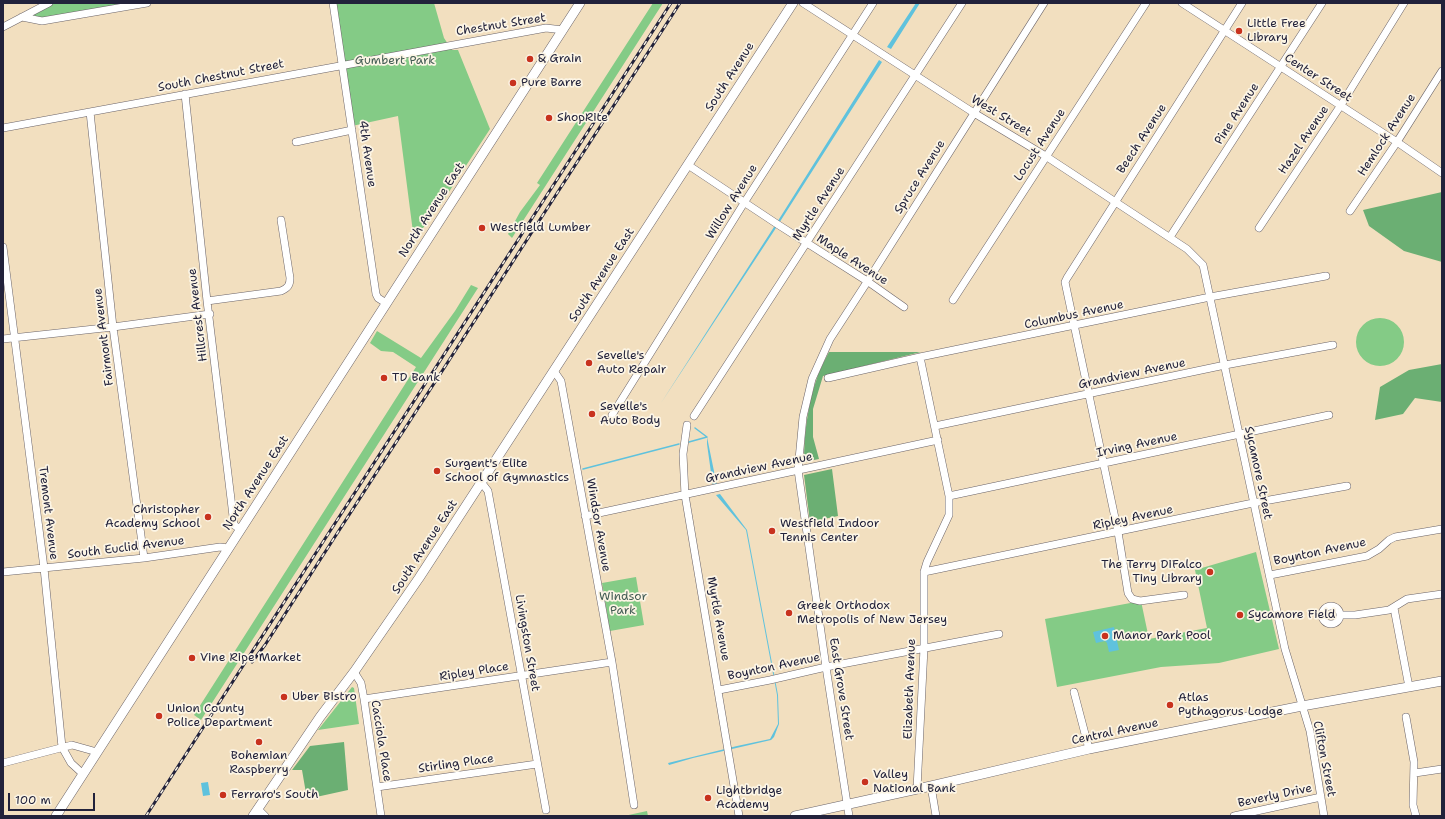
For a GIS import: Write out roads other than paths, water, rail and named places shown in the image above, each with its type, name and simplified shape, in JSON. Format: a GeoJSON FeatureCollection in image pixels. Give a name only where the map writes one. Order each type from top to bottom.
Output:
{"type":"FeatureCollection","features":[{"type":"Feature","properties":{"kind":"main road","name":"North Avenue East"},"geometry":{"type":"LineString","coordinates":[[56,816],[580,3]]}},
{"type":"Feature","properties":{"kind":"main road","name":"South Avenue"},"geometry":{"type":"LineString","coordinates":[[688,165],[793,3]]}},
{"type":"Feature","properties":{"kind":"main road","name":"South Avenue East"},"geometry":{"type":"LineString","coordinates":[[256,812],[320,717],[354,672],[419,578],[688,165]]}},
{"type":"Feature","properties":{"kind":"main road","name":"Central Avenue"},"geometry":{"type":"LineString","coordinates":[[795,816],[1089,749],[1302,706],[1442,681]]}},
{"type":"Feature","properties":{"kind":"street"},"geometry":{"type":"LineString","coordinates":[[3,27],[22,17],[34,7],[49,3]]}},
{"type":"Feature","properties":{"kind":"street"},"geometry":{"type":"LineString","coordinates":[[22,17],[42,21],[145,3]]}},
{"type":"Feature","properties":{"kind":"street","name":"4th Avenue"},"geometry":{"type":"LineString","coordinates":[[333,3],[376,294],[378,298],[386,303]]}},
{"type":"Feature","properties":{"kind":"street","name":"West Street"},"geometry":{"type":"LineString","coordinates":[[803,3],[974,113],[1046,156],[1114,202],[1188,249]]}},
{"type":"Feature","properties":{"kind":"street","name":"Willow Avenue"},"geometry":{"type":"LineString","coordinates":[[612,415],[744,203],[873,3]]}},
{"type":"Feature","properties":{"kind":"street","name":"Myrtle Avenue"},"geometry":{"type":"LineString","coordinates":[[694,416],[962,3]]}},
{"type":"Feature","properties":{"kind":"street","name":"Spruce Avenue"},"geometry":{"type":"LineString","coordinates":[[819,366],[830,339],[1044,3]]}},
{"type":"Feature","properties":{"kind":"street","name":"Locust Avenue"},"geometry":{"type":"LineString","coordinates":[[953,300],[1146,3]]}},
{"type":"Feature","properties":{"kind":"street","name":"Center Street"},"geometry":{"type":"LineString","coordinates":[[1182,3],[1397,142],[1442,173]]}},
{"type":"Feature","properties":{"kind":"street","name":"Beech Avenue"},"geometry":{"type":"LineString","coordinates":[[1075,326],[1066,282],[1067,278],[1242,3]]}},
{"type":"Feature","properties":{"kind":"street","name":"Pine Avenue"},"geometry":{"type":"LineString","coordinates":[[1170,237],[1322,3]]}},
{"type":"Feature","properties":{"kind":"street","name":"Hazel Avenue"},"geometry":{"type":"LineString","coordinates":[[1259,228],[1341,106],[1404,3]]}},
{"type":"Feature","properties":{"kind":"street","name":"Chestnut Street"},"geometry":{"type":"LineString","coordinates":[[443,46],[546,28],[563,30]]}},
{"type":"Feature","properties":{"kind":"street","name":"South Chestnut Street"},"geometry":{"type":"LineString","coordinates":[[3,128],[443,46]]}},
{"type":"Feature","properties":{"kind":"street","name":"Hemlock Avenue"},"geometry":{"type":"LineString","coordinates":[[1350,211],[1397,142],[1442,71]]}},
{"type":"Feature","properties":{"kind":"street","name":"Hillcrest Avenue"},"geometry":{"type":"LineString","coordinates":[[185,94],[207,301],[210,314],[234,525],[240,530]]}},
{"type":"Feature","properties":{"kind":"street","name":"Fairmont Avenue"},"geometry":{"type":"LineString","coordinates":[[90,112],[114,327],[144,558]]}},
{"type":"Feature","properties":{"kind":"street"},"geometry":{"type":"LineString","coordinates":[[296,142],[352,130]]}},
{"type":"Feature","properties":{"kind":"street","name":"Maple Avenue"},"geometry":{"type":"LineString","coordinates":[[688,165],[807,244],[867,281],[904,307]]}},
{"type":"Feature","properties":{"kind":"street"},"geometry":{"type":"LineString","coordinates":[[207,301],[282,291],[287,288],[290,284],[290,278],[281,220]]}},
{"type":"Feature","properties":{"kind":"street","name":"Tremont Avenue"},"geometry":{"type":"LineString","coordinates":[[3,247],[44,568],[62,747],[71,763],[83,774]]}},
{"type":"Feature","properties":{"kind":"street","name":"Sycamore Street"},"geometry":{"type":"LineString","coordinates":[[1188,249],[1203,265],[1285,649],[1302,706]]}},
{"type":"Feature","properties":{"kind":"street","name":"Columbus Avenue"},"geometry":{"type":"LineString","coordinates":[[828,378],[920,357],[1210,297],[1326,276]]}},
{"type":"Feature","properties":{"kind":"street"},"geometry":{"type":"LineString","coordinates":[[3,339],[114,327],[210,314]]}},
{"type":"Feature","properties":{"kind":"street"},"geometry":{"type":"LineString","coordinates":[[1075,326],[1118,532],[1128,593],[1132,599],[1140,601],[1184,595]]}},
{"type":"Feature","properties":{"kind":"street","name":"Grandview Avenue"},"geometry":{"type":"LineString","coordinates":[[935,426],[1333,345]]}},
{"type":"Feature","properties":{"kind":"street","name":"Elizabeth Avenue"},"geometry":{"type":"LineString","coordinates":[[918,789],[924,648],[924,572],[927,562],[949,516],[950,496],[920,357]]}},
{"type":"Feature","properties":{"kind":"street","name":"East Grove Street"},"geometry":{"type":"LineString","coordinates":[[819,366],[812,379],[803,418],[798,470],[849,816]]}},
{"type":"Feature","properties":{"kind":"street","name":"Windsor Avenue"},"geometry":{"type":"LineString","coordinates":[[554,371],[561,381],[612,662],[634,805]]}},
{"type":"Feature","properties":{"kind":"street","name":"Irving Avenue"},"geometry":{"type":"LineString","coordinates":[[950,496],[1329,415]]}},
{"type":"Feature","properties":{"kind":"street","name":"Myrtle Avenue"},"geometry":{"type":"LineString","coordinates":[[687,426],[683,454],[685,495],[739,816]]}},
{"type":"Feature","properties":{"kind":"street","name":"Grandview Avenue"},"geometry":{"type":"LineString","coordinates":[[585,516],[938,440]]}},
{"type":"Feature","properties":{"kind":"street","name":"Livingston Street"},"geometry":{"type":"LineString","coordinates":[[481,482],[488,490],[546,810]]}},
{"type":"Feature","properties":{"kind":"street","name":"Ripley Avenue"},"geometry":{"type":"LineString","coordinates":[[924,572],[1254,503],[1347,486]]}},
{"type":"Feature","properties":{"kind":"street","name":"Boynton Avenue"},"geometry":{"type":"LineString","coordinates":[[1270,575],[1367,556],[1395,537],[1442,530]]}},
{"type":"Feature","properties":{"kind":"street","name":"South Euclid Avenue"},"geometry":{"type":"LineString","coordinates":[[3,572],[144,558],[220,547],[228,548]]}},
{"type":"Feature","properties":{"kind":"street"},"geometry":{"type":"LineString","coordinates":[[1341,615],[1376,612],[1394,608],[1407,599],[1442,594]]}},
{"type":"Feature","properties":{"kind":"street"},"geometry":{"type":"LineString","coordinates":[[1394,608],[1409,687]]}},
{"type":"Feature","properties":{"kind":"street","name":"Boynton Avenue"},"geometry":{"type":"LineString","coordinates":[[719,690],[826,667],[999,634]]}},
{"type":"Feature","properties":{"kind":"street","name":"Ripley Place"},"geometry":{"type":"LineString","coordinates":[[364,699],[612,662]]}},
{"type":"Feature","properties":{"kind":"street","name":"Cacciola Place"},"geometry":{"type":"LineString","coordinates":[[354,672],[360,683],[364,699],[381,816]]}},
{"type":"Feature","properties":{"kind":"street"},"geometry":{"type":"LineString","coordinates":[[1074,692],[1089,749]]}},
{"type":"Feature","properties":{"kind":"street","name":"Clifton Street"},"geometry":{"type":"LineString","coordinates":[[1302,706],[1310,731],[1324,816]]}},
{"type":"Feature","properties":{"kind":"street"},"geometry":{"type":"LineString","coordinates":[[1406,717],[1415,773],[1413,805],[1416,816]]}},
{"type":"Feature","properties":{"kind":"street"},"geometry":{"type":"LineString","coordinates":[[3,763],[12,762],[72,745],[96,752]]}},
{"type":"Feature","properties":{"kind":"street","name":"Stirling Place"},"geometry":{"type":"LineString","coordinates":[[377,787],[538,764]]}},
{"type":"Feature","properties":{"kind":"street"},"geometry":{"type":"LineString","coordinates":[[1415,773],[1442,769]]}},
{"type":"Feature","properties":{"kind":"street"},"geometry":{"type":"LineString","coordinates":[[931,786],[936,816]]}},
{"type":"Feature","properties":{"kind":"street","name":"Beverly Drive"},"geometry":{"type":"LineString","coordinates":[[1234,816],[1321,797]]}},
{"type":"Feature","properties":{"kind":"street"},"geometry":{"type":"LineString","coordinates":[[256,812],[265,816]]}},
{"type":"Feature","properties":{"kind":"water"},"geometry":{"type":"Polygon","coordinates":[[[916,3],[920,3],[891,49],[887,47],[916,3]]]}},
{"type":"Feature","properties":{"kind":"water"},"geometry":{"type":"Polygon","coordinates":[[[879,60],[882,62],[774,231],[661,403],[879,60]]]}},
{"type":"Feature","properties":{"kind":"water"},"geometry":{"type":"Polygon","coordinates":[[[707,437],[717,486],[713,487],[707,444],[707,437]]]}},
{"type":"Feature","properties":{"kind":"water"},"geometry":{"type":"Polygon","coordinates":[[[720,494],[747,530],[778,695],[779,724],[774,737],[771,740],[669,765],[668,763],[770,739],[778,724],[777,695],[746,530],[716,495],[720,494]]]}},
{"type":"Feature","properties":{"kind":"water","name":"Manor Park Pool"},"geometry":{"type":"Polygon","coordinates":[[[1114,627],[1119,650],[1109,652],[1105,641],[1096,643],[1093,632],[1114,627]]]}},
{"type":"Feature","properties":{"kind":"water"},"geometry":{"type":"Polygon","coordinates":[[[208,782],[210,795],[203,796],[201,783],[208,782]]]}},
{"type":"Feature","properties":{"kind":"waterway"},"geometry":{"type":"LineString","coordinates":[[695,428],[707,437]]}},
{"type":"Feature","properties":{"kind":"waterway"},"geometry":{"type":"LineString","coordinates":[[689,442],[707,437]]}},
{"type":"Feature","properties":{"kind":"waterway"},"geometry":{"type":"LineString","coordinates":[[583,469],[679,444]]}},
{"type":"Feature","properties":{"kind":"railway"},"geometry":{"type":"LineString","coordinates":[[146,816],[671,3]]}},
{"type":"Feature","properties":{"kind":"railway"},"geometry":{"type":"LineString","coordinates":[[252,662],[265,645],[680,3]]}},
{"type":"Feature","properties":{"kind":"place","name":"Little Free Library"},"geometry":{"type":"Point","coordinates":[1239,31]}},
{"type":"Feature","properties":{"kind":"place","name":"& Grain"},"geometry":{"type":"Point","coordinates":[530,59]}},
{"type":"Feature","properties":{"kind":"place","name":"Pure Barre"},"geometry":{"type":"Point","coordinates":[513,83]}},
{"type":"Feature","properties":{"kind":"place","name":"ShopRite"},"geometry":{"type":"Point","coordinates":[549,118]}},
{"type":"Feature","properties":{"kind":"place","name":"Westfield Lumber"},"geometry":{"type":"Point","coordinates":[482,228]}},
{"type":"Feature","properties":{"kind":"place","name":"Sevelle's Auto Repair"},"geometry":{"type":"Point","coordinates":[589,363]}},
{"type":"Feature","properties":{"kind":"place","name":"TD Bank"},"geometry":{"type":"Point","coordinates":[384,378]}},
{"type":"Feature","properties":{"kind":"place","name":"Sevelle's Auto Body"},"geometry":{"type":"Point","coordinates":[592,414]}},
{"type":"Feature","properties":{"kind":"place","name":"Surgent's Elite School of Gymnastics"},"geometry":{"type":"Point","coordinates":[437,471]}},
{"type":"Feature","properties":{"kind":"place","name":"Christopher Academy School"},"geometry":{"type":"Point","coordinates":[208,517]}},
{"type":"Feature","properties":{"kind":"place","name":"Westfield Indoor Tennis Center"},"geometry":{"type":"Point","coordinates":[772,531]}},
{"type":"Feature","properties":{"kind":"place","name":"The Terry DiFalco Tiny Library"},"geometry":{"type":"Point","coordinates":[1210,572]}},
{"type":"Feature","properties":{"kind":"place","name":"Greek Orthodox Metropolis of New Jersey"},"geometry":{"type":"Point","coordinates":[789,613]}},
{"type":"Feature","properties":{"kind":"place","name":"Sycamore Field"},"geometry":{"type":"Point","coordinates":[1240,615]}},
{"type":"Feature","properties":{"kind":"place","name":"Manor Park Pool"},"geometry":{"type":"Point","coordinates":[1105,636]}},
{"type":"Feature","properties":{"kind":"place","name":"Vine Ripe Market"},"geometry":{"type":"Point","coordinates":[192,658]}},
{"type":"Feature","properties":{"kind":"place","name":"Uber Bistro"},"geometry":{"type":"Point","coordinates":[284,697]}},
{"type":"Feature","properties":{"kind":"place","name":"Atlas Pythagorus Lodge"},"geometry":{"type":"Point","coordinates":[1170,705]}},
{"type":"Feature","properties":{"kind":"place","name":"Union County Police Department"},"geometry":{"type":"Point","coordinates":[159,716]}},
{"type":"Feature","properties":{"kind":"place","name":"Bohemian Raspberry"},"geometry":{"type":"Point","coordinates":[259,742]}},
{"type":"Feature","properties":{"kind":"place","name":"Valley National Bank"},"geometry":{"type":"Point","coordinates":[865,782]}},
{"type":"Feature","properties":{"kind":"place","name":"Ferraro's South"},"geometry":{"type":"Point","coordinates":[223,795]}},
{"type":"Feature","properties":{"kind":"place","name":"Lightbridge Academy"},"geometry":{"type":"Point","coordinates":[708,798]}},
{"type":"Feature","properties":{"kind":"park label","name":"Gumbert Park"},"geometry":{"type":"Point","coordinates":[395,61]}},
{"type":"Feature","properties":{"kind":"park label","name":"Windsor Park"},"geometry":{"type":"Point","coordinates":[623,604]}}]}
